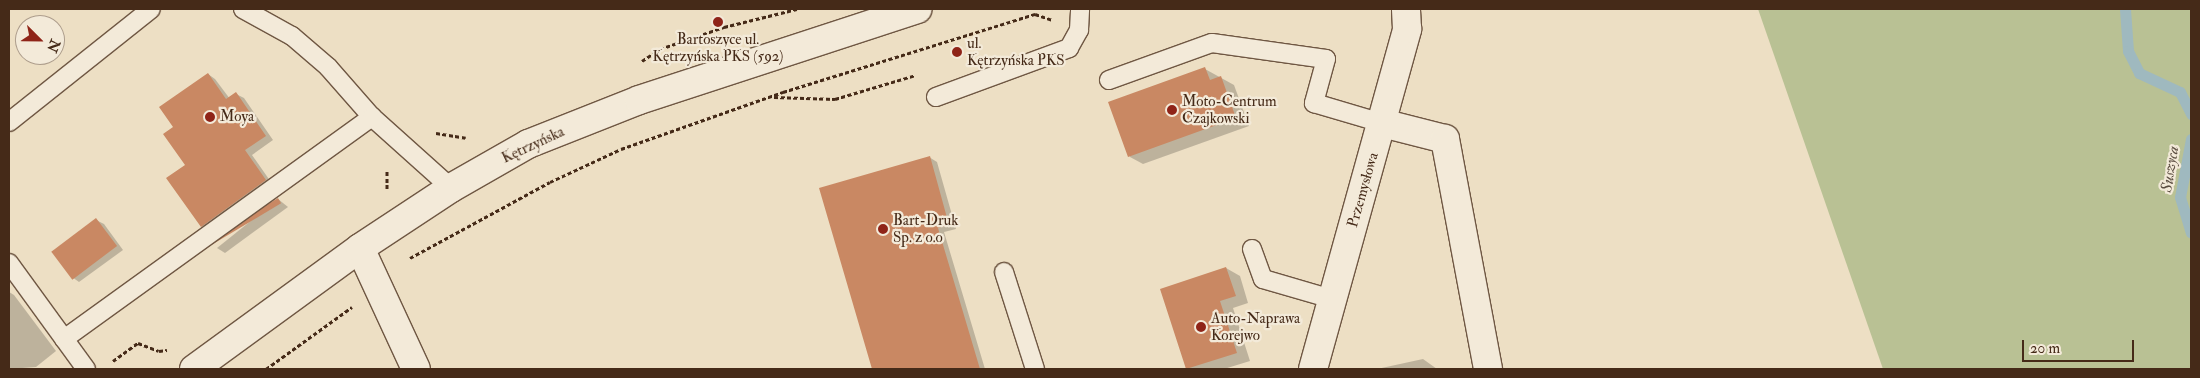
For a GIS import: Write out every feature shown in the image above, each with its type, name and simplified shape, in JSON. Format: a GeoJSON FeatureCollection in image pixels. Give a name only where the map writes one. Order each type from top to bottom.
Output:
{"type":"FeatureCollection","features":[{"type":"Feature","properties":{"kind":"street","name":"Kętrzyńska"},"geometry":{"type":"LineString","coordinates":[[194,369],[360,248],[451,188],[528,144],[639,100],[917,9]]}},
{"type":"Feature","properties":{"kind":"street","name":"Przemysłowa"},"geometry":{"type":"LineString","coordinates":[[1313,369],[1382,123],[1406,28],[1406,9]]}},
{"type":"Feature","properties":{"kind":"street"},"geometry":{"type":"LineString","coordinates":[[1382,123],[1445,139],[1488,369]]}},
{"type":"Feature","properties":{"kind":"street"},"geometry":{"type":"LineString","coordinates":[[360,248],[416,369]]}},
{"type":"Feature","properties":{"kind":"lane"},"geometry":{"type":"LineString","coordinates":[[9,122],[152,9]]}},
{"type":"Feature","properties":{"kind":"lane"},"geometry":{"type":"LineString","coordinates":[[243,9],[299,42],[328,67],[372,117],[451,188]]}},
{"type":"Feature","properties":{"kind":"lane"},"geometry":{"type":"LineString","coordinates":[[936,97],[1069,48],[1079,30],[1080,9]]}},
{"type":"Feature","properties":{"kind":"lane"},"geometry":{"type":"LineString","coordinates":[[1109,80],[1212,43],[1326,59],[1314,103],[1382,123]]}},
{"type":"Feature","properties":{"kind":"lane"},"geometry":{"type":"LineString","coordinates":[[64,339],[372,117]]}},
{"type":"Feature","properties":{"kind":"lane"},"geometry":{"type":"LineString","coordinates":[[1252,249],[1264,279],[1332,299]]}},
{"type":"Feature","properties":{"kind":"lane"},"geometry":{"type":"LineString","coordinates":[[9,263],[86,369]]}},
{"type":"Feature","properties":{"kind":"lane"},"geometry":{"type":"LineString","coordinates":[[1004,272],[1034,369]]}},
{"type":"Feature","properties":{"kind":"path"},"geometry":{"type":"LineString","coordinates":[[266,369],[355,304],[402,262],[550,182],[621,148],[783,92],[1035,14],[1052,20],[1045,25]]}},
{"type":"Feature","properties":{"kind":"path"},"geometry":{"type":"LineString","coordinates":[[773,97],[835,99],[922,74]]}},
{"type":"Feature","properties":{"kind":"green space"},"geometry":{"type":"Polygon","coordinates":[[[1758,9],[2191,9],[2191,369],[1883,369],[1758,9]]]}},
{"type":"Feature","properties":{"kind":"building","name":"Moto-Centrum Czajkowski"},"geometry":{"type":"Polygon","coordinates":[[[1205,67],[1210,80],[1221,76],[1236,118],[1128,157],[1108,102],[1205,67]]]}},
{"type":"Feature","properties":{"kind":"building"},"geometry":{"type":"Polygon","coordinates":[[[208,73],[226,99],[236,92],[266,136],[245,150],[266,180],[201,227],[166,178],[185,165],[163,134],[173,127],[159,107],[208,73]]]}},
{"type":"Feature","properties":{"kind":"building"},"geometry":{"type":"Polygon","coordinates":[[[930,156],[949,225],[938,228],[980,369],[872,369],[819,188],[930,156]]]}},
{"type":"Feature","properties":{"kind":"building"},"geometry":{"type":"Polygon","coordinates":[[[278,198],[281,203],[213,244],[209,239],[278,198]]]}},
{"type":"Feature","properties":{"kind":"building"},"geometry":{"type":"Polygon","coordinates":[[[96,218],[117,246],[72,280],[51,252],[96,218]]]}},
{"type":"Feature","properties":{"kind":"building","name":"Auto-Naprawa Korejwo"},"geometry":{"type":"Polygon","coordinates":[[[1226,267],[1236,296],[1220,301],[1237,353],[1186,369],[1160,289],[1226,267]]]}},
{"type":"Feature","properties":{"kind":"waterway","name":"Suszyca"},"geometry":{"type":"LineString","coordinates":[[2125,9],[2128,51],[2139,73],[2180,92],[2191,114]]}},
{"type":"Feature","properties":{"kind":"waterway","name":"Suszyca"},"geometry":{"type":"LineString","coordinates":[[2191,139],[2180,197],[2191,232]]}},
{"type":"Feature","properties":{"kind":"place","name":"Bartoszyce ul. Kętrzyńska PKS (592)"},"geometry":{"type":"Point","coordinates":[718,22]}},
{"type":"Feature","properties":{"kind":"place","name":"ul. Kętrzyńska PKS"},"geometry":{"type":"Point","coordinates":[957,52]}},
{"type":"Feature","properties":{"kind":"place","name":"Moto-Centrum Czajkowski"},"geometry":{"type":"Point","coordinates":[1172,110]}},
{"type":"Feature","properties":{"kind":"place","name":"Moya"},"geometry":{"type":"Point","coordinates":[210,117]}},
{"type":"Feature","properties":{"kind":"place","name":"Bart-Druk Sp. z o.o"},"geometry":{"type":"Point","coordinates":[883,229]}},
{"type":"Feature","properties":{"kind":"place","name":"Auto-Naprawa Korejwo"},"geometry":{"type":"Point","coordinates":[1201,327]}}]}
